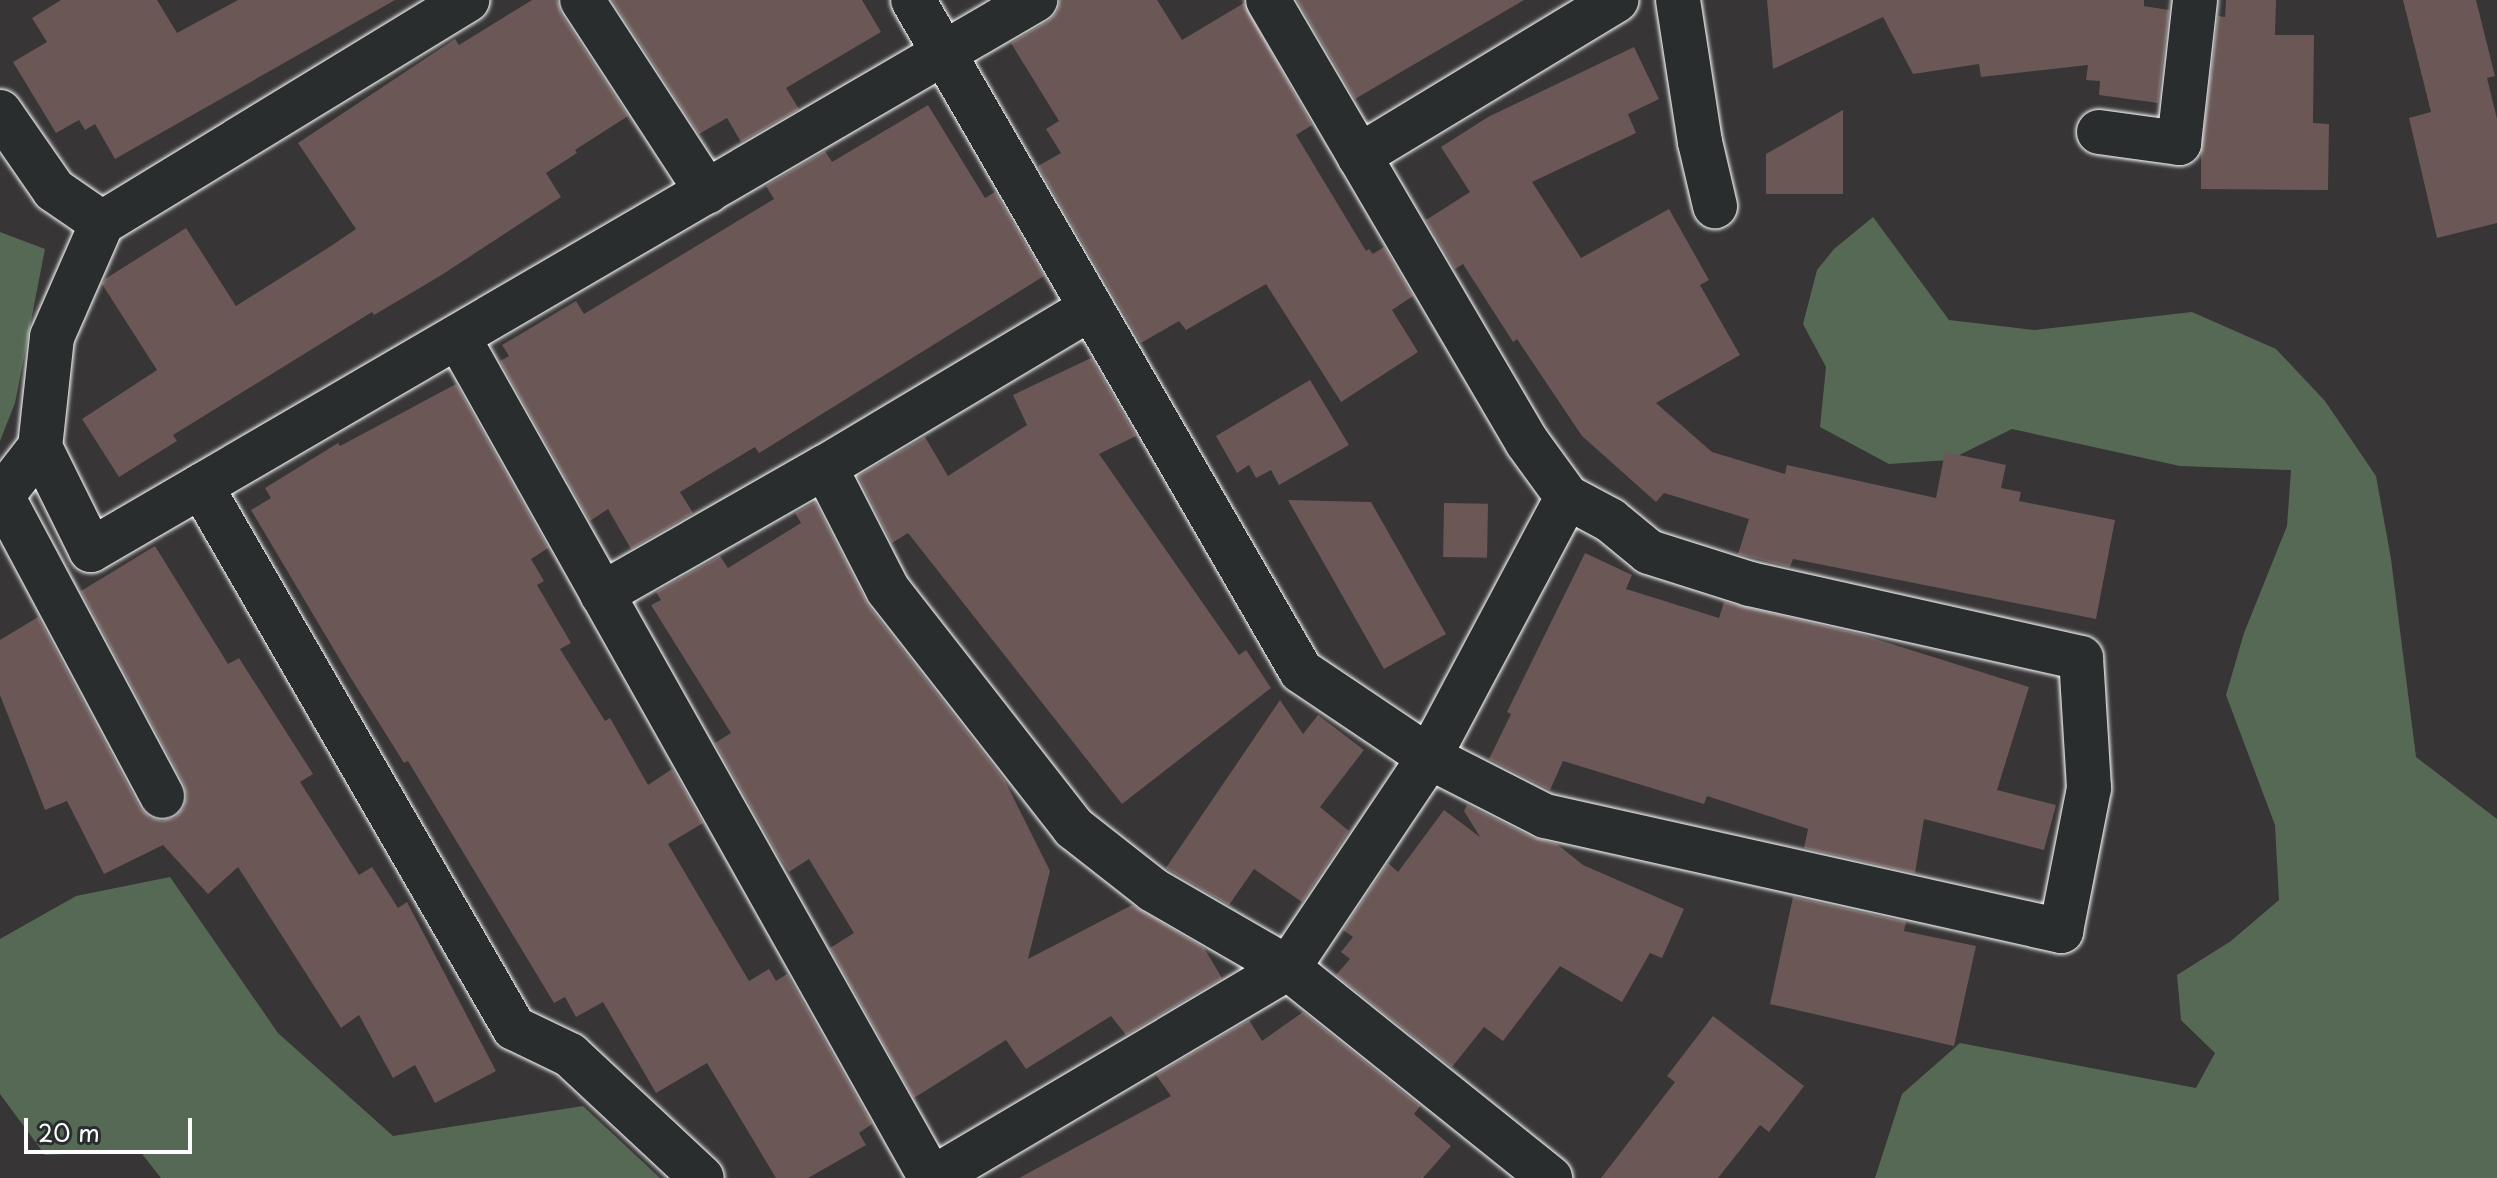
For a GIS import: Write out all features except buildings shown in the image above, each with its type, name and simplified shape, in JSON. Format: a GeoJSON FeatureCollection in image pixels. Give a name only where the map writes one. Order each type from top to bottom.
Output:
{"type":"FeatureCollection","features":[{"type":"Feature","properties":{"kind":"street"},"geometry":{"type":"LineString","coordinates":[[162,796],[2,496],[40,447],[52,337],[102,223],[467,0]]}},
{"type":"Feature","properties":{"kind":"street"},"geometry":{"type":"LineString","coordinates":[[582,0],[707,192]]}},
{"type":"Feature","properties":{"kind":"street"},"geometry":{"type":"LineString","coordinates":[[913,0],[1301,671],[1429,757],[1545,816],[2061,931],[2089,788],[2081,658],[1750,584],[1649,552],[1610,520],[1567,497],[1527,442],[1268,0]]}},
{"type":"Feature","properties":{"kind":"street"},"geometry":{"type":"LineString","coordinates":[[40,447],[91,550],[1035,0]]}},
{"type":"Feature","properties":{"kind":"street"},"geometry":{"type":"LineString","coordinates":[[1359,156],[1617,0]]}},
{"type":"Feature","properties":{"kind":"street"},"geometry":{"type":"LineString","coordinates":[[1678,0],[1700,142],[1715,206]]}},
{"type":"Feature","properties":{"kind":"street"},"geometry":{"type":"LineString","coordinates":[[2099,132],[2179,143],[2195,0]]}},
{"type":"Feature","properties":{"kind":"street"},"geometry":{"type":"LineString","coordinates":[[0,112],[54,190],[102,223]]}},
{"type":"Feature","properties":{"kind":"street"},"geometry":{"type":"LineString","coordinates":[[602,594],[825,467],[1091,308]]}},
{"type":"Feature","properties":{"kind":"street"},"geometry":{"type":"LineString","coordinates":[[458,337],[932,1178],[1288,968],[1429,757],[1567,497]]}},
{"type":"Feature","properties":{"kind":"street"},"geometry":{"type":"LineString","coordinates":[[825,467],[888,590],[1074,828],[1153,890],[1288,968],[1550,1178]]}},
{"type":"Feature","properties":{"kind":"street"},"geometry":{"type":"LineString","coordinates":[[201,486],[514,1028],[570,1055],[702,1178]]}},
{"type":"Feature","properties":{"kind":"green space"},"geometry":{"type":"Polygon","coordinates":[[[1873,217],[1949,320],[2035,330],[2192,312],[2276,349],[2325,401],[2376,476],[2391,559],[2416,757],[2497,819],[2497,1178],[1875,1178],[1902,1094],[1960,1043],[2196,1088],[2215,1053],[2181,1020],[2177,975],[2231,941],[2279,900],[2275,825],[2226,695],[2244,633],[2287,526],[2291,470],[2180,466],[2012,429],[1949,460],[1889,464],[1820,427],[1826,367],[1803,324],[1817,270],[1834,249],[1873,217]]]}},
{"type":"Feature","properties":{"kind":"green space"},"geometry":{"type":"Polygon","coordinates":[[[0,232],[45,249],[15,403],[0,441],[0,232]]]}},
{"type":"Feature","properties":{"kind":"green space"},"geometry":{"type":"Polygon","coordinates":[[[170,877],[278,1033],[393,1136],[583,1106],[660,1178],[161,1178],[139,1150],[45,1155],[0,1094],[0,939],[76,896],[170,877]]]}}]}
